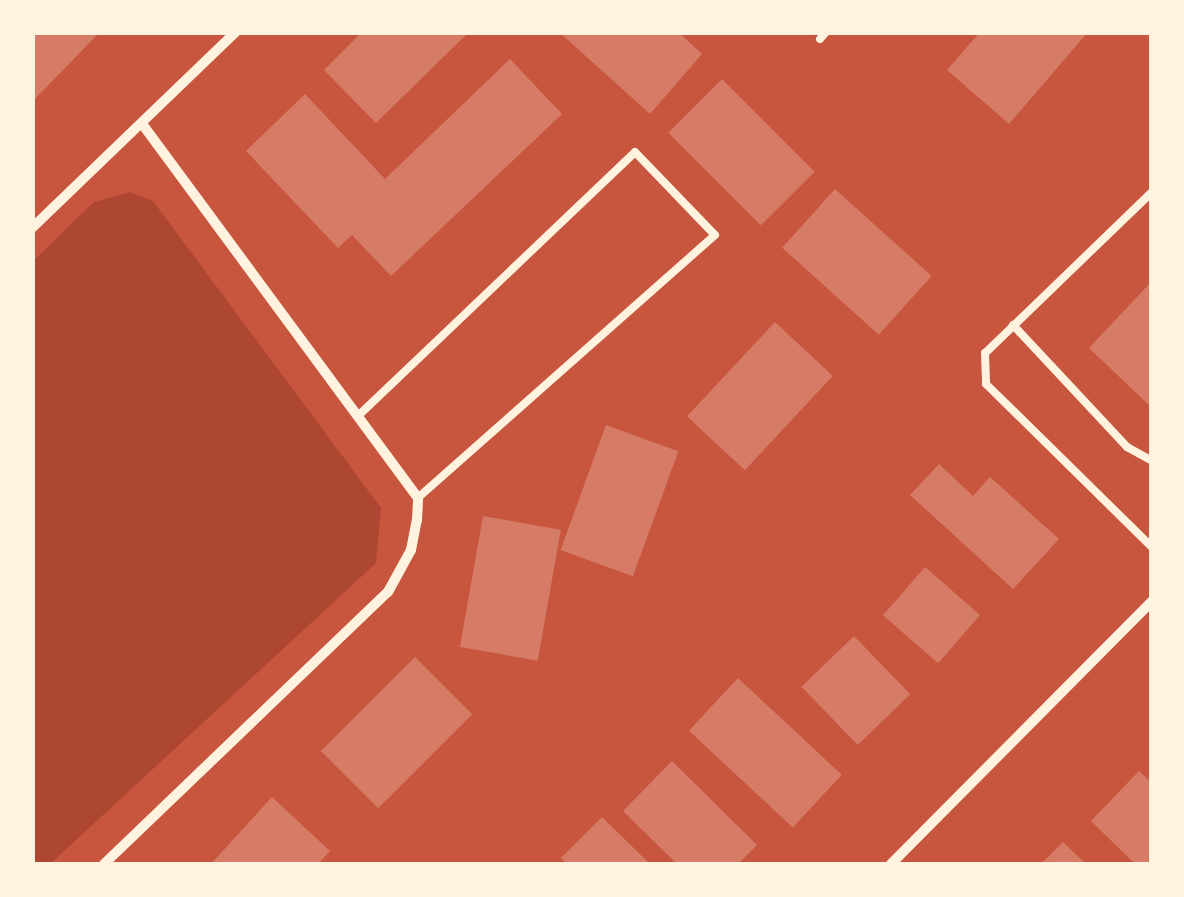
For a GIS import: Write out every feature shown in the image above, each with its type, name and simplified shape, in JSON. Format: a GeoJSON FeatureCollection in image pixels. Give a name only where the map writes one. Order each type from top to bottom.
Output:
{"type":"FeatureCollection","features":[{"type":"Feature","properties":{"kind":"street"},"geometry":{"type":"LineString","coordinates":[[32,228],[236,32]]}},
{"type":"Feature","properties":{"kind":"street"},"geometry":{"type":"LineString","coordinates":[[104,864],[388,592],[412,550],[418,498],[142,124]]}},
{"type":"Feature","properties":{"kind":"street"},"geometry":{"type":"LineString","coordinates":[[892,864],[1152,601]]}},
{"type":"Feature","properties":{"kind":"lane"},"geometry":{"type":"LineString","coordinates":[[359,414],[635,152],[715,235],[418,498]]}},
{"type":"Feature","properties":{"kind":"lane"},"geometry":{"type":"LineString","coordinates":[[1152,192],[985,354],[986,384],[1152,547]]}},
{"type":"Feature","properties":{"kind":"lane"},"geometry":{"type":"LineString","coordinates":[[1014,326],[1127,447],[1152,461]]}},
{"type":"Feature","properties":{"kind":"shaded area"},"geometry":{"type":"Polygon","coordinates":[[[130,192],[153,201],[381,508],[376,563],[50,864],[33,864],[33,261],[94,202],[130,192]]]}},
{"type":"Feature","properties":{"kind":"building"},"geometry":{"type":"Polygon","coordinates":[[[32,32],[100,32],[32,102],[32,32]]]}},
{"type":"Feature","properties":{"kind":"building"},"geometry":{"type":"Polygon","coordinates":[[[362,32],[469,32],[376,123],[324,70],[362,32]]]}},
{"type":"Feature","properties":{"kind":"building"},"geometry":{"type":"Polygon","coordinates":[[[559,32],[678,32],[702,54],[650,114],[559,32]]]}},
{"type":"Feature","properties":{"kind":"building"},"geometry":{"type":"Polygon","coordinates":[[[980,32],[1088,32],[1009,124],[947,70],[980,32]]]}},
{"type":"Feature","properties":{"kind":"building"},"geometry":{"type":"Polygon","coordinates":[[[510,59],[562,114],[391,276],[352,235],[338,248],[246,151],[305,94],[385,179],[510,59]]]}},
{"type":"Feature","properties":{"kind":"building"},"geometry":{"type":"Polygon","coordinates":[[[722,79],[815,172],[761,225],[668,133],[722,79]]]}},
{"type":"Feature","properties":{"kind":"building"},"geometry":{"type":"Polygon","coordinates":[[[835,189],[932,276],[879,335],[782,248],[835,189]]]}},
{"type":"Feature","properties":{"kind":"building"},"geometry":{"type":"Polygon","coordinates":[[[1152,281],[1152,408],[1089,348],[1152,281]]]}},
{"type":"Feature","properties":{"kind":"building"},"geometry":{"type":"Polygon","coordinates":[[[775,322],[833,376],[745,470],[687,416],[775,322]]]}},
{"type":"Feature","properties":{"kind":"building"},"geometry":{"type":"Polygon","coordinates":[[[606,425],[678,451],[633,576],[561,550],[606,425]]]}},
{"type":"Feature","properties":{"kind":"building"},"geometry":{"type":"Polygon","coordinates":[[[939,464],[973,496],[990,477],[1059,539],[1013,589],[910,495],[939,464]]]}},
{"type":"Feature","properties":{"kind":"building"},"geometry":{"type":"Polygon","coordinates":[[[483,516],[561,530],[538,661],[460,647],[483,516]]]}},
{"type":"Feature","properties":{"kind":"building"},"geometry":{"type":"Polygon","coordinates":[[[925,567],[980,615],[938,663],[883,615],[925,567]]]}},
{"type":"Feature","properties":{"kind":"building"},"geometry":{"type":"Polygon","coordinates":[[[854,636],[910,694],[858,745],[801,687],[854,636]]]}},
{"type":"Feature","properties":{"kind":"building"},"geometry":{"type":"Polygon","coordinates":[[[415,657],[472,714],[378,808],[321,751],[415,657]]]}},
{"type":"Feature","properties":{"kind":"building"},"geometry":{"type":"Polygon","coordinates":[[[738,678],[842,775],[793,828],[689,731],[738,678]]]}},
{"type":"Feature","properties":{"kind":"building"},"geometry":{"type":"Polygon","coordinates":[[[672,761],[757,845],[738,864],[677,864],[623,811],[672,761]]]}},
{"type":"Feature","properties":{"kind":"building"},"geometry":{"type":"Polygon","coordinates":[[[1139,771],[1152,783],[1152,864],[1135,864],[1091,821],[1139,771]]]}},
{"type":"Feature","properties":{"kind":"building"},"geometry":{"type":"Polygon","coordinates":[[[272,797],[330,851],[318,864],[211,864],[272,797]]]}},
{"type":"Feature","properties":{"kind":"building"},"geometry":{"type":"Polygon","coordinates":[[[602,817],[650,864],[567,864],[561,858],[602,817]]]}},
{"type":"Feature","properties":{"kind":"building"},"geometry":{"type":"Polygon","coordinates":[[[1063,842],[1086,864],[1041,864],[1063,842]]]}}]}
